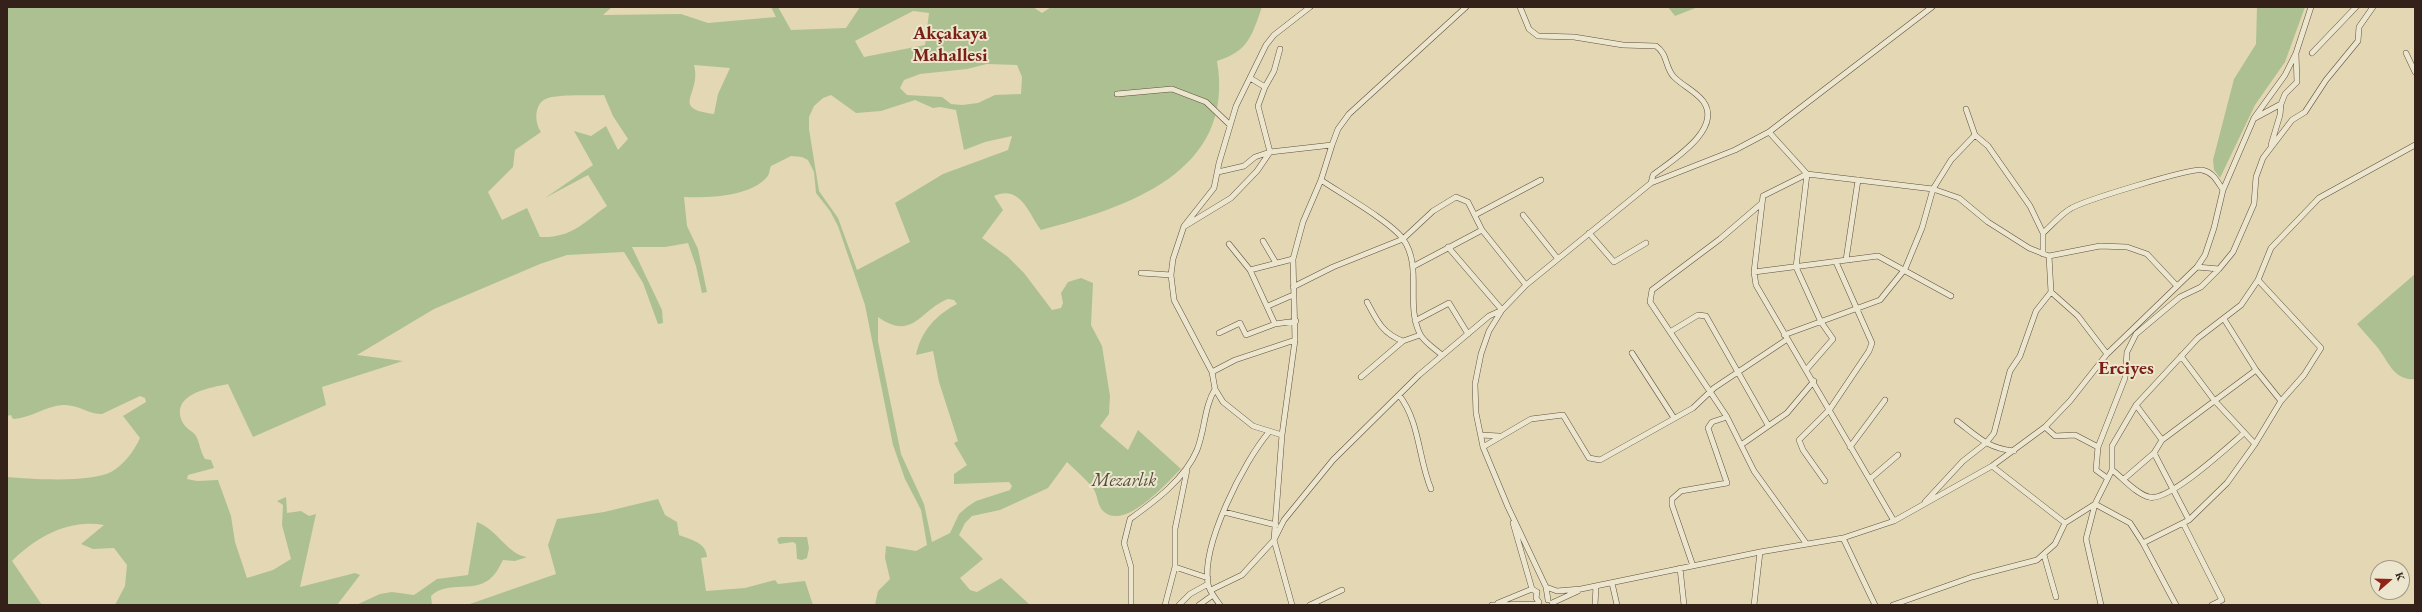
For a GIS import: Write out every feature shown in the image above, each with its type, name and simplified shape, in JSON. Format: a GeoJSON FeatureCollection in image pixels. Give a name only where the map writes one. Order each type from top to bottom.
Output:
{"type":"FeatureCollection","features":[{"type":"Feature","properties":{"kind":"street"},"geometry":{"type":"LineString","coordinates":[[1282,435],[1253,426],[1232,411],[1223,402],[1215,389],[1212,372],[1174,300],[1171,275],[1173,259],[1184,226],[1214,188],[1230,125],[1250,78],[1271,38],[1310,7]]}},
{"type":"Feature","properties":{"kind":"street"},"geometry":{"type":"LineString","coordinates":[[1292,605],[1274,540],[1282,435],[1296,340],[1296,321],[1293,295],[1294,260],[1302,222],[1321,180],[1338,130],[1349,114],[1466,7]]}},
{"type":"Feature","properties":{"kind":"street"},"geometry":{"type":"LineString","coordinates":[[1520,7],[1529,29],[1538,36],[1574,38],[1623,45],[1648,44],[1656,46],[1665,55],[1674,77],[1703,102],[1708,114],[1703,131],[1653,176],[1651,184]]}},
{"type":"Feature","properties":{"kind":"street"},"geometry":{"type":"LineString","coordinates":[[1551,602],[1508,507],[1483,447],[1476,413],[1475,384],[1481,354],[1489,331],[1502,310],[1526,285],[1651,184],[1735,150],[1769,132],[1932,7]]}},
{"type":"Feature","properties":{"kind":"street"},"geometry":{"type":"LineString","coordinates":[[2107,478],[2096,470],[2098,447],[2124,378],[2127,352],[2134,331],[2177,286],[2197,268],[2205,255],[2214,228],[2223,190],[2254,118],[2285,75],[2296,53],[2311,7]]}},
{"type":"Feature","properties":{"kind":"street"},"geometry":{"type":"LineString","coordinates":[[2312,53],[2356,7]]}},
{"type":"Feature","properties":{"kind":"street"},"geometry":{"type":"LineString","coordinates":[[1493,605],[1540,589],[1557,591],[1581,589],[1806,543],[1843,538],[1894,521],[1992,466],[2045,427],[2070,401],[2107,354],[2134,331],[2180,297],[2201,287],[2233,252],[2254,204],[2256,177],[2263,158],[2292,120],[2305,112],[2326,80],[2358,41],[2359,27],[2373,7]]}},
{"type":"Feature","properties":{"kind":"street"},"geometry":{"type":"LineString","coordinates":[[1184,226],[1231,198],[1257,171],[1270,152],[1258,106],[1265,87],[1274,71],[1280,49]]}},
{"type":"Feature","properties":{"kind":"street"},"geometry":{"type":"LineString","coordinates":[[2270,148],[2285,94],[2297,82],[2296,53]]}},
{"type":"Feature","properties":{"kind":"street"},"geometry":{"type":"LineString","coordinates":[[2406,53],[2415,72]]}},
{"type":"Feature","properties":{"kind":"street"},"geometry":{"type":"LineString","coordinates":[[1250,78],[1265,87]]}},
{"type":"Feature","properties":{"kind":"street"},"geometry":{"type":"LineString","coordinates":[[1117,94],[1172,89],[1206,102],[1230,125]]}},
{"type":"Feature","properties":{"kind":"street"},"geometry":{"type":"LineString","coordinates":[[2254,118],[2281,104]]}},
{"type":"Feature","properties":{"kind":"street"},"geometry":{"type":"LineString","coordinates":[[1966,109],[1975,135],[1988,146],[2030,206],[2043,233],[2043,254]]}},
{"type":"Feature","properties":{"kind":"street"},"geometry":{"type":"LineString","coordinates":[[1769,132],[1807,174],[1796,267],[1821,322],[1833,339],[1806,370]]}},
{"type":"Feature","properties":{"kind":"street"},"geometry":{"type":"LineString","coordinates":[[1483,447],[1531,419],[1563,415],[1589,458],[1596,461],[1625,447],[1693,408],[1711,391],[1737,374],[1785,338],[1821,322],[1880,300],[1904,269],[1922,228],[1932,189],[1951,160],[1975,135]]}},
{"type":"Feature","properties":{"kind":"street"},"geometry":{"type":"LineString","coordinates":[[1218,172],[1244,166],[1255,157],[1270,152],[1332,145]]}},
{"type":"Feature","properties":{"kind":"street"},"geometry":{"type":"LineString","coordinates":[[2101,605],[2086,539],[2096,504],[2112,470],[2112,446],[2136,405],[2198,338],[2241,306],[2258,280],[2271,248],[2319,198],[2415,145]]}},
{"type":"Feature","properties":{"kind":"street"},"geometry":{"type":"LineString","coordinates":[[2043,233],[2070,208],[2086,201],[2182,172],[2201,170],[2214,175],[2223,190]]}},
{"type":"Feature","properties":{"kind":"street"},"geometry":{"type":"LineString","coordinates":[[1894,521],[1814,381],[1785,338],[1756,285],[1754,272],[1763,196],[1807,174],[1932,189],[1958,198],[1988,222],[2029,248],[2043,254],[2049,256],[2100,246],[2127,247],[2147,254],[2177,286]]}},
{"type":"Feature","properties":{"kind":"street"},"geometry":{"type":"LineString","coordinates":[[1321,180],[1391,227],[1403,239],[1414,266],[1415,321],[1420,335],[1442,355]]}},
{"type":"Feature","properties":{"kind":"street"},"geometry":{"type":"LineString","coordinates":[[1475,215],[1541,180]]}},
{"type":"Feature","properties":{"kind":"street"},"geometry":{"type":"LineString","coordinates":[[1846,260],[1858,180]]}},
{"type":"Feature","properties":{"kind":"street"},"geometry":{"type":"LineString","coordinates":[[1293,287],[1333,266],[1403,239],[1433,211],[1456,197],[1468,202],[1482,230],[1526,285]]}},
{"type":"Feature","properties":{"kind":"street"},"geometry":{"type":"LineString","coordinates":[[1762,203],[1720,239],[1652,290],[1650,302],[1711,391],[1727,417],[1754,471],[1806,543]]}},
{"type":"Feature","properties":{"kind":"street"},"geometry":{"type":"LineString","coordinates":[[1523,216],[1558,259]]}},
{"type":"Feature","properties":{"kind":"street"},"geometry":{"type":"LineString","coordinates":[[1414,266],[1482,230]]}},
{"type":"Feature","properties":{"kind":"street"},"geometry":{"type":"LineString","coordinates":[[1589,233],[1614,262],[1646,243]]}},
{"type":"Feature","properties":{"kind":"street"},"geometry":{"type":"LineString","coordinates":[[1263,241],[1276,263]]}},
{"type":"Feature","properties":{"kind":"street"},"geometry":{"type":"LineString","coordinates":[[1229,244],[1250,270],[1268,306],[1275,324]]}},
{"type":"Feature","properties":{"kind":"street"},"geometry":{"type":"LineString","coordinates":[[1448,247],[1502,310]]}},
{"type":"Feature","properties":{"kind":"street"},"geometry":{"type":"LineString","coordinates":[[1754,272],[1878,256],[1951,296]]}},
{"type":"Feature","properties":{"kind":"street"},"geometry":{"type":"LineString","coordinates":[[1922,505],[1963,461],[1986,443],[1994,433],[2010,371],[2020,356],[2036,311],[2051,292],[2049,256]]}},
{"type":"Feature","properties":{"kind":"street"},"geometry":{"type":"LineString","coordinates":[[1250,270],[1294,260]]}},
{"type":"Feature","properties":{"kind":"street"},"geometry":{"type":"LineString","coordinates":[[1826,481],[1803,450],[1799,440],[1830,409],[1871,347],[1871,339],[1856,310],[1836,262]]}},
{"type":"Feature","properties":{"kind":"street"},"geometry":{"type":"LineString","coordinates":[[2197,268],[2219,268]]}},
{"type":"Feature","properties":{"kind":"street"},"geometry":{"type":"LineString","coordinates":[[1141,273],[1171,275]]}},
{"type":"Feature","properties":{"kind":"street"},"geometry":{"type":"LineString","coordinates":[[2143,542],[2189,520],[2227,483],[2255,444],[2281,401],[2304,375],[2321,348],[2258,280]]}},
{"type":"Feature","properties":{"kind":"street"},"geometry":{"type":"LineString","coordinates":[[2051,292],[2078,316],[2107,354]]}},
{"type":"Feature","properties":{"kind":"street"},"geometry":{"type":"LineString","coordinates":[[1268,306],[1293,295]]}},
{"type":"Feature","properties":{"kind":"street"},"geometry":{"type":"LineString","coordinates":[[1367,302],[1384,331],[1393,338],[1403,341]]}},
{"type":"Feature","properties":{"kind":"street"},"geometry":{"type":"LineString","coordinates":[[1415,321],[1448,303],[1468,334]]}},
{"type":"Feature","properties":{"kind":"street"},"geometry":{"type":"LineString","coordinates":[[1179,605],[1190,594],[1211,590],[1242,575],[1274,540],[1284,520],[1333,460],[1442,355],[1489,316],[1502,310]]}},
{"type":"Feature","properties":{"kind":"street"},"geometry":{"type":"LineString","coordinates":[[1670,332],[1698,315],[1705,315],[1737,374],[1768,425]]}},
{"type":"Feature","properties":{"kind":"street"},"geometry":{"type":"LineString","coordinates":[[2224,319],[2256,370],[2281,401]]}},
{"type":"Feature","properties":{"kind":"street"},"geometry":{"type":"LineString","coordinates":[[1219,333],[1240,323],[1246,335],[1275,324],[1296,321]]}},
{"type":"Feature","properties":{"kind":"street"},"geometry":{"type":"LineString","coordinates":[[1361,377],[1403,341],[1420,335]]}},
{"type":"Feature","properties":{"kind":"street"},"geometry":{"type":"LineString","coordinates":[[1212,372],[1235,360],[1296,340]]}},
{"type":"Feature","properties":{"kind":"street"},"geometry":{"type":"LineString","coordinates":[[1632,353],[1674,418]]}},
{"type":"Feature","properties":{"kind":"street"},"geometry":{"type":"LineString","coordinates":[[2181,356],[2214,400],[2255,444]]}},
{"type":"Feature","properties":{"kind":"street"},"geometry":{"type":"LineString","coordinates":[[2124,479],[2154,453],[2162,440],[2256,370]]}},
{"type":"Feature","properties":{"kind":"street"},"geometry":{"type":"LineString","coordinates":[[1741,444],[1787,413],[1814,381]]}},
{"type":"Feature","properties":{"kind":"street"},"geometry":{"type":"LineString","coordinates":[[1165,605],[1175,567],[1175,529],[1188,469],[1198,449],[1210,398],[1215,389]]}},
{"type":"Feature","properties":{"kind":"street"},"geometry":{"type":"LineString","coordinates":[[1399,395],[1412,415],[1422,464],[1431,489]]}},
{"type":"Feature","properties":{"kind":"street"},"geometry":{"type":"LineString","coordinates":[[1850,446],[1885,400]]}},
{"type":"Feature","properties":{"kind":"street"},"geometry":{"type":"LineString","coordinates":[[2136,405],[2162,440]]}},
{"type":"Feature","properties":{"kind":"street"},"geometry":{"type":"LineString","coordinates":[[1693,566],[1672,505],[1672,499],[1681,491],[1727,483],[1708,428],[1712,422],[1727,417]]}},
{"type":"Feature","properties":{"kind":"street"},"geometry":{"type":"LineString","coordinates":[[1957,421],[1996,449],[2014,451]]}},
{"type":"Feature","properties":{"kind":"street"},"geometry":{"type":"LineString","coordinates":[[2045,427],[2055,436],[2075,435],[2098,447]]}},
{"type":"Feature","properties":{"kind":"street"},"geometry":{"type":"LineString","coordinates":[[1220,605],[1211,590],[1208,578],[1211,551],[1224,512],[1240,475],[1259,444],[1269,432]]}},
{"type":"Feature","properties":{"kind":"street"},"geometry":{"type":"LineString","coordinates":[[2112,470],[2149,497],[2157,498],[2174,489],[2207,466],[2244,433]]}},
{"type":"Feature","properties":{"kind":"street"},"geometry":{"type":"LineString","coordinates":[[1481,435],[1500,436]]}},
{"type":"Feature","properties":{"kind":"street"},"geometry":{"type":"LineString","coordinates":[[2154,453],[2189,520]]}},
{"type":"Feature","properties":{"kind":"street"},"geometry":{"type":"LineString","coordinates":[[1870,479],[1898,455]]}},
{"type":"Feature","properties":{"kind":"street"},"geometry":{"type":"LineString","coordinates":[[1992,466],[2065,523]]}},
{"type":"Feature","properties":{"kind":"street"},"geometry":{"type":"LineString","coordinates":[[1131,605],[1131,567],[1124,543],[1130,519],[1149,506],[1188,469]]}},
{"type":"Feature","properties":{"kind":"street"},"geometry":{"type":"LineString","coordinates":[[1893,605],[1972,577],[2028,564],[2044,554],[2059,538],[2065,523],[2096,504]]}},
{"type":"Feature","properties":{"kind":"street"},"geometry":{"type":"LineString","coordinates":[[2096,504],[2130,523],[2143,542],[2176,605]]}},
{"type":"Feature","properties":{"kind":"street"},"geometry":{"type":"LineString","coordinates":[[1508,507],[1539,604]]}},
{"type":"Feature","properties":{"kind":"street"},"geometry":{"type":"LineString","coordinates":[[1224,512],[1276,525]]}},
{"type":"Feature","properties":{"kind":"street"},"geometry":{"type":"LineString","coordinates":[[2183,523],[2222,600],[2212,605]]}},
{"type":"Feature","properties":{"kind":"street"},"geometry":{"type":"LineString","coordinates":[[1843,538],[1875,605]]}},
{"type":"Feature","properties":{"kind":"street"},"geometry":{"type":"LineString","coordinates":[[1754,605],[1760,552]]}},
{"type":"Feature","properties":{"kind":"street"},"geometry":{"type":"LineString","coordinates":[[2044,554],[2056,597]]}},
{"type":"Feature","properties":{"kind":"street"},"geometry":{"type":"LineString","coordinates":[[1175,567],[1208,578]]}},
{"type":"Feature","properties":{"kind":"street"},"geometry":{"type":"LineString","coordinates":[[1680,568],[1684,605]]}},
{"type":"Feature","properties":{"kind":"street"},"geometry":{"type":"LineString","coordinates":[[1612,583],[1617,605]]}},
{"type":"Feature","properties":{"kind":"street"},"geometry":{"type":"LineString","coordinates":[[1595,605],[1596,586]]}},
{"type":"Feature","properties":{"kind":"street"},"geometry":{"type":"LineString","coordinates":[[1493,605],[1539,604],[1551,602],[1581,589]]}},
{"type":"Feature","properties":{"kind":"street"},"geometry":{"type":"LineString","coordinates":[[1199,605],[1211,590]]}},
{"type":"Feature","properties":{"kind":"street"},"geometry":{"type":"LineString","coordinates":[[1310,605],[1342,590]]}},
{"type":"Feature","properties":{"kind":"green space","name":"Mezarlık"},"geometry":{"type":"Polygon","coordinates":[[[7,7],[612,7],[603,15],[681,14],[708,23],[776,17],[771,7],[778,7],[791,30],[846,28],[860,7],[1033,7],[1042,13],[1051,7],[1262,7],[1252,34],[1243,47],[1228,57],[1217,61],[1218,99],[1210,131],[1192,158],[1168,179],[1139,196],[1107,210],[1041,230],[1028,209],[1018,198],[1011,194],[1003,193],[994,196],[1003,210],[982,238],[1008,257],[1024,273],[1052,310],[1061,308],[1063,303],[1061,293],[1068,282],[1081,278],[1093,283],[1091,325],[1102,346],[1110,396],[1109,414],[1100,426],[1128,450],[1138,430],[1181,469],[1145,503],[1122,515],[1112,516],[1103,511],[1093,488],[1067,462],[1048,488],[1000,510],[972,516],[965,523],[959,535],[983,559],[960,578],[970,590],[977,592],[1001,578],[1030,605],[875,605],[878,591],[890,579],[885,558],[886,546],[916,551],[927,545],[921,510],[905,479],[893,445],[865,305],[838,226],[830,211],[816,193],[814,172],[808,160],[802,157],[791,156],[771,166],[768,176],[760,184],[750,189],[728,195],[684,197],[687,226],[698,249],[707,292],[702,293],[696,266],[688,243],[665,247],[632,247],[662,310],[663,323],[658,324],[643,283],[624,252],[567,255],[540,264],[434,309],[357,355],[403,361],[322,387],[326,405],[253,437],[228,384],[202,390],[186,399],[181,405],[180,413],[183,423],[196,436],[205,459],[211,460],[214,468],[188,475],[187,479],[197,481],[218,480],[231,516],[235,542],[247,578],[273,570],[291,559],[282,525],[283,505],[277,501],[286,497],[287,513],[301,511],[309,516],[316,514],[300,587],[355,573],[360,575],[337,605],[115,605],[125,586],[127,565],[114,548],[93,549],[81,544],[104,525],[90,524],[65,527],[42,537],[12,561],[42,605],[7,605],[7,477],[75,479],[89,478],[111,472],[120,466],[128,457],[140,438],[123,416],[146,402],[145,398],[140,396],[102,414],[97,414],[73,406],[63,405],[51,407],[20,418],[13,419],[11,415],[7,416],[7,7]],[[913,11],[855,41],[864,57],[925,45],[929,13],[913,11]],[[987,64],[967,69],[920,74],[904,80],[900,88],[907,95],[942,97],[951,104],[962,105],[978,103],[995,95],[1021,94],[1022,77],[1017,65],[987,64]],[[694,65],[694,84],[690,104],[693,108],[714,114],[718,94],[730,68],[694,65]],[[604,95],[554,97],[543,100],[538,108],[536,118],[541,132],[515,150],[513,167],[488,192],[502,220],[527,208],[540,237],[551,237],[569,232],[584,224],[607,206],[588,175],[545,198],[593,165],[574,131],[591,136],[606,126],[618,150],[628,139],[613,116],[604,95]],[[831,95],[823,98],[814,106],[809,117],[809,129],[819,191],[838,218],[857,270],[910,242],[895,203],[943,174],[1008,150],[1012,136],[985,142],[964,150],[956,110],[940,107],[933,108],[915,100],[881,111],[856,113],[831,95]],[[948,299],[908,325],[900,326],[890,324],[878,317],[878,341],[901,454],[924,504],[932,542],[950,533],[959,514],[967,507],[976,501],[1010,490],[1012,486],[1009,482],[954,484],[954,474],[967,465],[954,443],[958,441],[939,382],[933,351],[916,355],[918,346],[930,325],[942,313],[957,304],[954,300],[948,299]]]}},
{"type":"Feature","properties":{"kind":"green space"},"geometry":{"type":"Polygon","coordinates":[[[1668,7],[1698,7],[1675,16],[1668,7]]]}},
{"type":"Feature","properties":{"kind":"green space"},"geometry":{"type":"Polygon","coordinates":[[[2257,7],[2305,7],[2285,62],[2255,105],[2220,178],[2214,170],[2213,160],[2234,79],[2256,44],[2257,7]]]}},
{"type":"Feature","properties":{"kind":"green space"},"geometry":{"type":"Polygon","coordinates":[[[2415,274],[2415,379],[2408,379],[2402,377],[2392,369],[2378,348],[2357,324],[2415,274]]]}},
{"type":"Feature","properties":{"kind":"green space"},"geometry":{"type":"Polygon","coordinates":[[[658,499],[665,515],[677,522],[679,535],[697,542],[704,548],[707,557],[701,558],[706,591],[745,588],[775,580],[778,584],[805,581],[813,605],[467,605],[556,574],[548,545],[557,519],[604,512],[658,499]]]}},
{"type":"Feature","properties":{"kind":"green space"},"geometry":{"type":"Polygon","coordinates":[[[477,522],[491,531],[514,552],[527,557],[515,561],[503,560],[493,576],[486,582],[479,585],[445,588],[438,591],[431,596],[432,605],[356,605],[380,594],[392,592],[414,595],[437,579],[468,575],[477,522]]]}},
{"type":"Feature","properties":{"kind":"green space"},"geometry":{"type":"Polygon","coordinates":[[[780,537],[807,537],[809,548],[807,558],[802,560],[797,559],[796,544],[793,542],[779,544],[777,539],[780,537]]]}},
{"type":"Feature","properties":{"kind":"district","name":"Akçakaya Mahallesi"},"geometry":{"type":"Point","coordinates":[950,45]}},
{"type":"Feature","properties":{"kind":"district","name":"Erciyes"},"geometry":{"type":"Point","coordinates":[2126,369]}}]}
